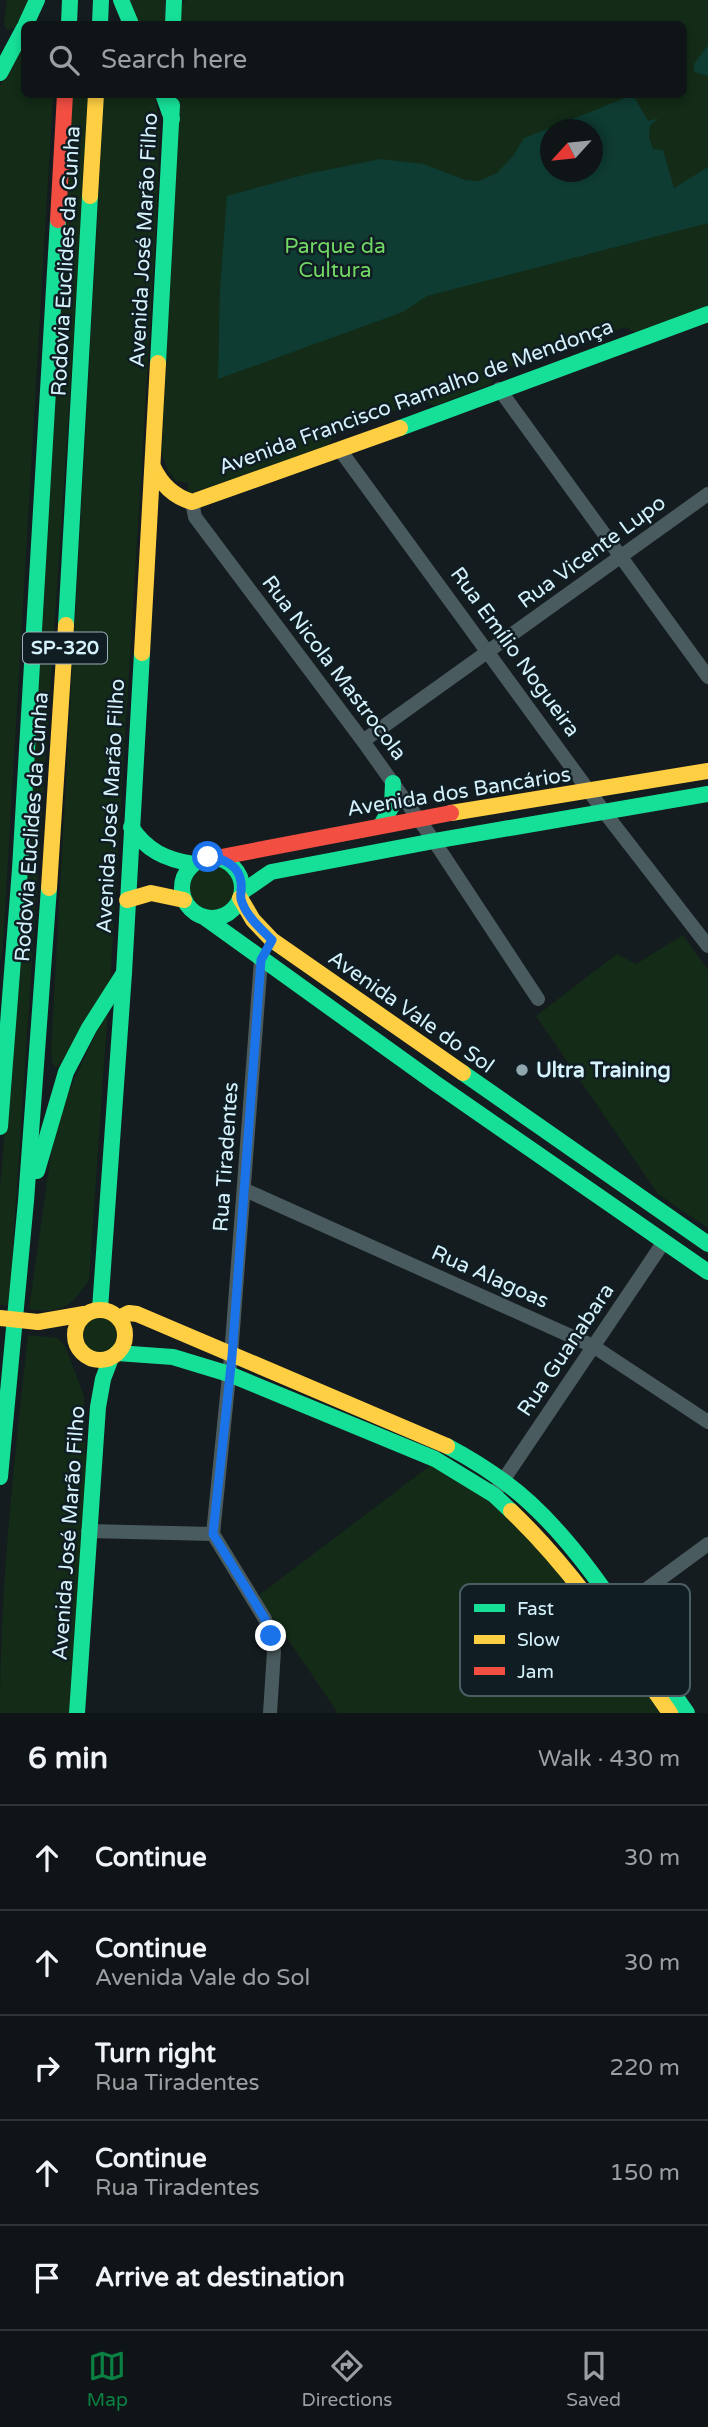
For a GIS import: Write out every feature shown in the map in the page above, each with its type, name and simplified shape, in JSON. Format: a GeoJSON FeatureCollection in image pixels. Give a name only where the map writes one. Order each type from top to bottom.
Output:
{"type":"FeatureCollection","features":[{"type":"Feature","properties":{"kind":"main road"},"geometry":{"type":"LineString","coordinates":[[27,21],[37,0]]}},
{"type":"Feature","properties":{"kind":"main road"},"geometry":{"type":"LineString","coordinates":[[68,21],[70,0]]}},
{"type":"Feature","properties":{"kind":"main road"},"geometry":{"type":"LineString","coordinates":[[100,21],[101,0]]}},
{"type":"Feature","properties":{"kind":"main road"},"geometry":{"type":"LineString","coordinates":[[121,0],[130,21]]}},
{"type":"Feature","properties":{"kind":"main road"},"geometry":{"type":"LineString","coordinates":[[173,21],[174,0]]}},
{"type":"Feature","properties":{"kind":"main road"},"geometry":{"type":"LineString","coordinates":[[0,73],[21,34]]}},
{"type":"Feature","properties":{"kind":"main road","name":"Rodovia Euclides da Cunha"},"geometry":{"type":"LineString","coordinates":[[0,1127],[20,869],[65,98]]}},
{"type":"Feature","properties":{"kind":"main road","name":"Rodovia Euclides da Cunha"},"geometry":{"type":"LineString","coordinates":[[0,1478],[26,1201],[59,753],[96,98]]}},
{"type":"Feature","properties":{"kind":"main road"},"geometry":{"type":"LineString","coordinates":[[164,98],[172,119]]}},
{"type":"Feature","properties":{"kind":"main road","name":"Avenida José Marão Filho"},"geometry":{"type":"LineString","coordinates":[[92,1312],[124,973],[172,98]]}},
{"type":"Feature","properties":{"kind":"main road","name":"Avenida Francisco Ramalho de Mendonça"},"geometry":{"type":"LineString","coordinates":[[192,502],[708,314]]}},
{"type":"Feature","properties":{"kind":"main road"},"geometry":{"type":"LineString","coordinates":[[153,467],[162,485],[176,496],[192,502]]}},
{"type":"Feature","properties":{"kind":"main road","name":"Avenida dos Bancários"},"geometry":{"type":"LineString","coordinates":[[216,858],[418,818],[708,771]]}},
{"type":"Feature","properties":{"kind":"main road"},"geometry":{"type":"LineString","coordinates":[[381,825],[391,806],[393,783]]}},
{"type":"Feature","properties":{"kind":"main road","name":"Avenida dos Bancários"},"geometry":{"type":"LineString","coordinates":[[241,895],[261,877],[271,872],[708,794]]}},
{"type":"Feature","properties":{"kind":"main road"},"geometry":{"type":"LineString","coordinates":[[131,827],[152,853],[172,861],[193,864]]}},
{"type":"Feature","properties":{"kind":"main road"},"geometry":{"type":"LineString","coordinates":[[208,857],[216,858],[233,866],[242,883],[241,895],[230,912],[213,918],[204,917],[196,914],[184,900],[181,885],[187,870],[193,864],[208,857]]}},
{"type":"Feature","properties":{"kind":"main road"},"geometry":{"type":"LineString","coordinates":[[127,900],[151,892],[184,900]]}},
{"type":"Feature","properties":{"kind":"main road","name":"Avenida Vale do Sol"},"geometry":{"type":"LineString","coordinates":[[241,895],[253,920],[272,940],[708,1244]]}},
{"type":"Feature","properties":{"kind":"main road","name":"Avenida Vale do Sol"},"geometry":{"type":"LineString","coordinates":[[204,917],[365,1034],[708,1272]]}},
{"type":"Feature","properties":{"kind":"main road"},"geometry":{"type":"LineString","coordinates":[[261,960],[272,940]]}},
{"type":"Feature","properties":{"kind":"main road"},"geometry":{"type":"LineString","coordinates":[[26,1201],[47,1142],[60,1087],[70,1062],[124,973]]}},
{"type":"Feature","properties":{"kind":"main road"},"geometry":{"type":"LineString","coordinates":[[365,1034],[379,1015]]}},
{"type":"Feature","properties":{"kind":"main road"},"geometry":{"type":"LineString","coordinates":[[435,1083],[448,1064]]}},
{"type":"Feature","properties":{"kind":"main road"},"geometry":{"type":"LineString","coordinates":[[663,1243],[677,1224]]}},
{"type":"Feature","properties":{"kind":"main road"},"geometry":{"type":"LineString","coordinates":[[0,1318],[41,1322],[107,1310],[119,1318],[124,1327],[125,1336],[114,1355]]}},
{"type":"Feature","properties":{"kind":"main road"},"geometry":{"type":"LineString","coordinates":[[79,1350],[74,1335],[75,1327],[92,1312]]}},
{"type":"Feature","properties":{"kind":"main road"},"geometry":{"type":"LineString","coordinates":[[119,1318],[129,1313],[137,1314],[444,1443],[504,1481],[541,1514],[585,1567],[594,1584]]}},
{"type":"Feature","properties":{"kind":"main road"},"geometry":{"type":"LineString","coordinates":[[41,1322],[90,1358],[97,1360],[114,1355],[173,1357],[229,1374],[435,1459],[494,1495],[538,1537],[581,1584]]}},
{"type":"Feature","properties":{"kind":"main road","name":"Avenida José Marão Filho"},"geometry":{"type":"LineString","coordinates":[[77,1713],[98,1407],[103,1379],[114,1355]]}},
{"type":"Feature","properties":{"kind":"main road"},"geometry":{"type":"LineString","coordinates":[[283,1396],[290,1380]]}},
{"type":"Feature","properties":{"kind":"main road"},"geometry":{"type":"LineString","coordinates":[[367,1431],[374,1414]]}},
{"type":"Feature","properties":{"kind":"main road"},"geometry":{"type":"LineString","coordinates":[[662,1696],[670,1713]]}},
{"type":"Feature","properties":{"kind":"main road"},"geometry":{"type":"LineString","coordinates":[[672,1696],[687,1713]]}},
{"type":"Feature","properties":{"kind":"street"},"geometry":{"type":"LineString","coordinates":[[499,389],[708,677]]}},
{"type":"Feature","properties":{"kind":"street","name":"Rua Emílio Nogueira"},"geometry":{"type":"LineString","coordinates":[[340,450],[605,813],[708,946]]}},
{"type":"Feature","properties":{"kind":"street","name":"Rua Vicente Lupo"},"geometry":{"type":"LineString","coordinates":[[363,741],[490,653],[708,494]]}},
{"type":"Feature","properties":{"kind":"street","name":"Rua Nicola Mastrocola"},"geometry":{"type":"LineString","coordinates":[[192,502],[195,517],[418,818],[538,999]]}},
{"type":"Feature","properties":{"kind":"street","name":"Rua Tiradentes"},"geometry":{"type":"LineString","coordinates":[[229,1374],[261,960]]}},
{"type":"Feature","properties":{"kind":"street","name":"Rua Alagoas"},"geometry":{"type":"LineString","coordinates":[[245,1190],[593,1346],[708,1422]]}},
{"type":"Feature","properties":{"kind":"street","name":"Rua Guanabara"},"geometry":{"type":"LineString","coordinates":[[494,1495],[663,1243]]}},
{"type":"Feature","properties":{"kind":"street"},"geometry":{"type":"LineString","coordinates":[[229,1374],[213,1534],[265,1619],[271,1636],[274,1651],[270,1713]]}},
{"type":"Feature","properties":{"kind":"street"},"geometry":{"type":"LineString","coordinates":[[88,1531],[213,1534]]}},
{"type":"Feature","properties":{"kind":"street"},"geometry":{"type":"LineString","coordinates":[[654,1584],[708,1544]]}},
{"type":"Feature","properties":{"kind":"green space"},"geometry":{"type":"Polygon","coordinates":[[[7,0],[30,0],[15,28],[7,30],[4,24],[7,0]]]}},
{"type":"Feature","properties":{"kind":"green space"},"geometry":{"type":"Polygon","coordinates":[[[124,0],[165,0],[165,21],[133,21],[124,0]]]}},
{"type":"Feature","properties":{"kind":"green space","name":"Parque da Cultura"},"geometry":{"type":"Polygon","coordinates":[[[186,0],[708,0],[708,310],[637,333],[625,327],[499,371],[491,384],[434,406],[423,400],[335,433],[328,446],[188,494],[188,483],[176,481],[167,469],[162,453],[177,98],[687,98],[687,21],[180,21],[181,5],[186,0]]]}},
{"type":"Feature","properties":{"kind":"green space"},"geometry":{"type":"Polygon","coordinates":[[[21,44],[21,98],[53,98],[0,964],[0,87],[21,44]]]}},
{"type":"Feature","properties":{"kind":"green space"},"geometry":{"type":"Polygon","coordinates":[[[70,98],[90,98],[9,1306],[0,1305],[0,1188],[27,868],[70,98]]]}},
{"type":"Feature","properties":{"kind":"green space"},"geometry":{"type":"Polygon","coordinates":[[[104,98],[155,98],[160,130],[156,228],[110,986],[57,1068],[52,1063],[104,98]]]}},
{"type":"Feature","properties":{"kind":"green space"},"geometry":{"type":"Polygon","coordinates":[[[212,862],[222,864],[230,870],[236,878],[236,898],[230,906],[222,912],[212,914],[202,912],[194,906],[188,898],[186,888],[188,878],[194,870],[202,864],[212,862]]]}},
{"type":"Feature","properties":{"kind":"green space"},"geometry":{"type":"Polygon","coordinates":[[[683,935],[708,970],[708,1228],[658,1194],[536,1016],[617,954],[636,964],[683,935]]]}},
{"type":"Feature","properties":{"kind":"green space"},"geometry":{"type":"Polygon","coordinates":[[[108,1008],[89,1280],[65,1306],[50,1310],[29,1309],[56,1118],[108,1008]]]}},
{"type":"Feature","properties":{"kind":"green space"},"geometry":{"type":"Polygon","coordinates":[[[99,1313],[108,1314],[115,1319],[120,1326],[120,1344],[115,1351],[108,1356],[99,1357],[90,1356],[83,1351],[78,1344],[77,1335],[78,1326],[83,1319],[90,1314],[99,1313]]]}},
{"type":"Feature","properties":{"kind":"green space"},"geometry":{"type":"Polygon","coordinates":[[[28,1335],[58,1338],[65,1346],[84,1396],[86,1471],[69,1713],[0,1713],[5,1571],[28,1335]]]}},
{"type":"Feature","properties":{"kind":"green space"},"geometry":{"type":"Polygon","coordinates":[[[432,1464],[491,1500],[535,1541],[568,1584],[460,1584],[460,1696],[654,1696],[667,1713],[338,1713],[258,1596],[432,1464]]]}},
{"type":"Feature","properties":{"kind":"shaded area"},"geometry":{"type":"Polygon","coordinates":[[[708,45],[708,76],[694,72],[694,64],[708,45]]]}},
{"type":"Feature","properties":{"kind":"shaded area"},"geometry":{"type":"Polygon","coordinates":[[[625,98],[635,98],[648,121],[659,118],[650,125],[649,137],[653,149],[663,150],[674,188],[708,167],[708,223],[427,296],[403,312],[218,379],[220,289],[227,196],[307,174],[380,159],[424,164],[465,180],[479,181],[497,173],[513,156],[524,138],[540,132],[540,182],[603,182],[603,119],[572,119],[625,98]]]}},
{"type":"Feature","properties":{"kind":"traffic: fast"},"geometry":{"type":"LineString","coordinates":[[27,21],[37,0]]}},
{"type":"Feature","properties":{"kind":"traffic: fast"},"geometry":{"type":"LineString","coordinates":[[69,21],[70,0]]}},
{"type":"Feature","properties":{"kind":"traffic: fast"},"geometry":{"type":"LineString","coordinates":[[100,21],[101,0]]}},
{"type":"Feature","properties":{"kind":"traffic: fast"},"geometry":{"type":"LineString","coordinates":[[121,0],[130,21]]}},
{"type":"Feature","properties":{"kind":"traffic: fast"},"geometry":{"type":"LineString","coordinates":[[173,21],[174,0]]}},
{"type":"Feature","properties":{"kind":"traffic: fast"},"geometry":{"type":"LineString","coordinates":[[0,73],[21,34]]}},
{"type":"Feature","properties":{"kind":"traffic: fast"},"geometry":{"type":"LineString","coordinates":[[164,98],[172,119]]}},
{"type":"Feature","properties":{"kind":"traffic: fast"},"geometry":{"type":"LineString","coordinates":[[158,363],[172,105]]}},
{"type":"Feature","properties":{"kind":"traffic: fast"},"geometry":{"type":"LineString","coordinates":[[66,625],[90,196]]}},
{"type":"Feature","properties":{"kind":"traffic: fast"},"geometry":{"type":"LineString","coordinates":[[0,1127],[20,869],[58,220]]}},
{"type":"Feature","properties":{"kind":"traffic: fast"},"geometry":{"type":"LineString","coordinates":[[400,428],[708,314]]}},
{"type":"Feature","properties":{"kind":"traffic: fast"},"geometry":{"type":"LineString","coordinates":[[100,1309],[124,973],[142,653]]}},
{"type":"Feature","properties":{"kind":"traffic: fast"},"geometry":{"type":"LineString","coordinates":[[381,825],[392,806],[393,783]]}},
{"type":"Feature","properties":{"kind":"traffic: fast"},"geometry":{"type":"LineString","coordinates":[[242,892],[271,872],[708,794]]}},
{"type":"Feature","properties":{"kind":"traffic: fast"},"geometry":{"type":"LineString","coordinates":[[131,827],[158,853],[193,864]]}},
{"type":"Feature","properties":{"kind":"traffic: fast"},"geometry":{"type":"LineString","coordinates":[[206,858],[218,858],[237,871],[242,888],[240,900],[229,913],[218,918],[206,918],[187,905],[182,894],[182,882],[195,863],[206,858]]}},
{"type":"Feature","properties":{"kind":"traffic: fast"},"geometry":{"type":"LineString","coordinates":[[0,1477],[26,1201],[49,888]]}},
{"type":"Feature","properties":{"kind":"traffic: fast"},"geometry":{"type":"LineString","coordinates":[[204,917],[435,1083],[708,1272]]}},
{"type":"Feature","properties":{"kind":"traffic: fast"},"geometry":{"type":"LineString","coordinates":[[37,1171],[66,1072],[89,1028],[124,973]]}},
{"type":"Feature","properties":{"kind":"traffic: fast"},"geometry":{"type":"LineString","coordinates":[[463,1073],[708,1244]]}},
{"type":"Feature","properties":{"kind":"traffic: fast"},"geometry":{"type":"LineString","coordinates":[[117,1353],[173,1357],[229,1374],[435,1459],[494,1495],[511,1511]]}},
{"type":"Feature","properties":{"kind":"traffic: fast"},"geometry":{"type":"LineString","coordinates":[[77,1713],[98,1407],[103,1379],[111,1358]]}},
{"type":"Feature","properties":{"kind":"traffic: fast"},"geometry":{"type":"LineString","coordinates":[[447,1446],[480,1465],[530,1503],[553,1526],[600,1584]]}},
{"type":"Feature","properties":{"kind":"traffic: fast"},"geometry":{"type":"LineString","coordinates":[[676,1696],[687,1713]]}},
{"type":"Feature","properties":{"kind":"traffic: slow"},"geometry":{"type":"LineString","coordinates":[[90,196],[96,98]]}},
{"type":"Feature","properties":{"kind":"traffic: slow"},"geometry":{"type":"LineString","coordinates":[[142,653],[158,363]]}},
{"type":"Feature","properties":{"kind":"traffic: slow"},"geometry":{"type":"LineString","coordinates":[[153,467],[169,489],[192,502],[400,428]]}},
{"type":"Feature","properties":{"kind":"traffic: slow"},"geometry":{"type":"LineString","coordinates":[[49,888],[66,625]]}},
{"type":"Feature","properties":{"kind":"traffic: slow"},"geometry":{"type":"LineString","coordinates":[[451,813],[708,771]]}},
{"type":"Feature","properties":{"kind":"traffic: slow"},"geometry":{"type":"LineString","coordinates":[[127,900],[151,893],[184,900]]}},
{"type":"Feature","properties":{"kind":"traffic: slow"},"geometry":{"type":"LineString","coordinates":[[240,898],[253,920],[272,940],[463,1073]]}},
{"type":"Feature","properties":{"kind":"traffic: slow"},"geometry":{"type":"LineString","coordinates":[[100,1310],[118,1317],[125,1335],[118,1353],[100,1360],[82,1353],[75,1335],[82,1317],[100,1310]]}},
{"type":"Feature","properties":{"kind":"traffic: slow"},"geometry":{"type":"LineString","coordinates":[[119,1318],[129,1313],[137,1314],[447,1446]]}},
{"type":"Feature","properties":{"kind":"traffic: slow"},"geometry":{"type":"LineString","coordinates":[[38,1322],[84,1314]]}},
{"type":"Feature","properties":{"kind":"traffic: slow"},"geometry":{"type":"LineString","coordinates":[[0,1318],[38,1322]]}},
{"type":"Feature","properties":{"kind":"traffic: slow"},"geometry":{"type":"LineString","coordinates":[[511,1511],[578,1584]]}},
{"type":"Feature","properties":{"kind":"traffic: slow"},"geometry":{"type":"LineString","coordinates":[[658,1696],[670,1713]]}},
{"type":"Feature","properties":{"kind":"traffic: jam"},"geometry":{"type":"LineString","coordinates":[[58,220],[65,98]]}},
{"type":"Feature","properties":{"kind":"traffic: jam"},"geometry":{"type":"LineString","coordinates":[[216,858],[451,813]]}},
{"type":"Feature","properties":{"kind":"place","name":"Ultra Training"},"geometry":{"type":"Point","coordinates":[522,1070]}},
{"type":"Feature","properties":{"kind":"route"},"geometry":{"type":"LineString","coordinates":[[208,857],[225,860],[233,866],[242,883],[240,898],[253,920],[272,940],[261,960],[232,1356],[213,1534],[265,1619],[271,1636]]}}]}
